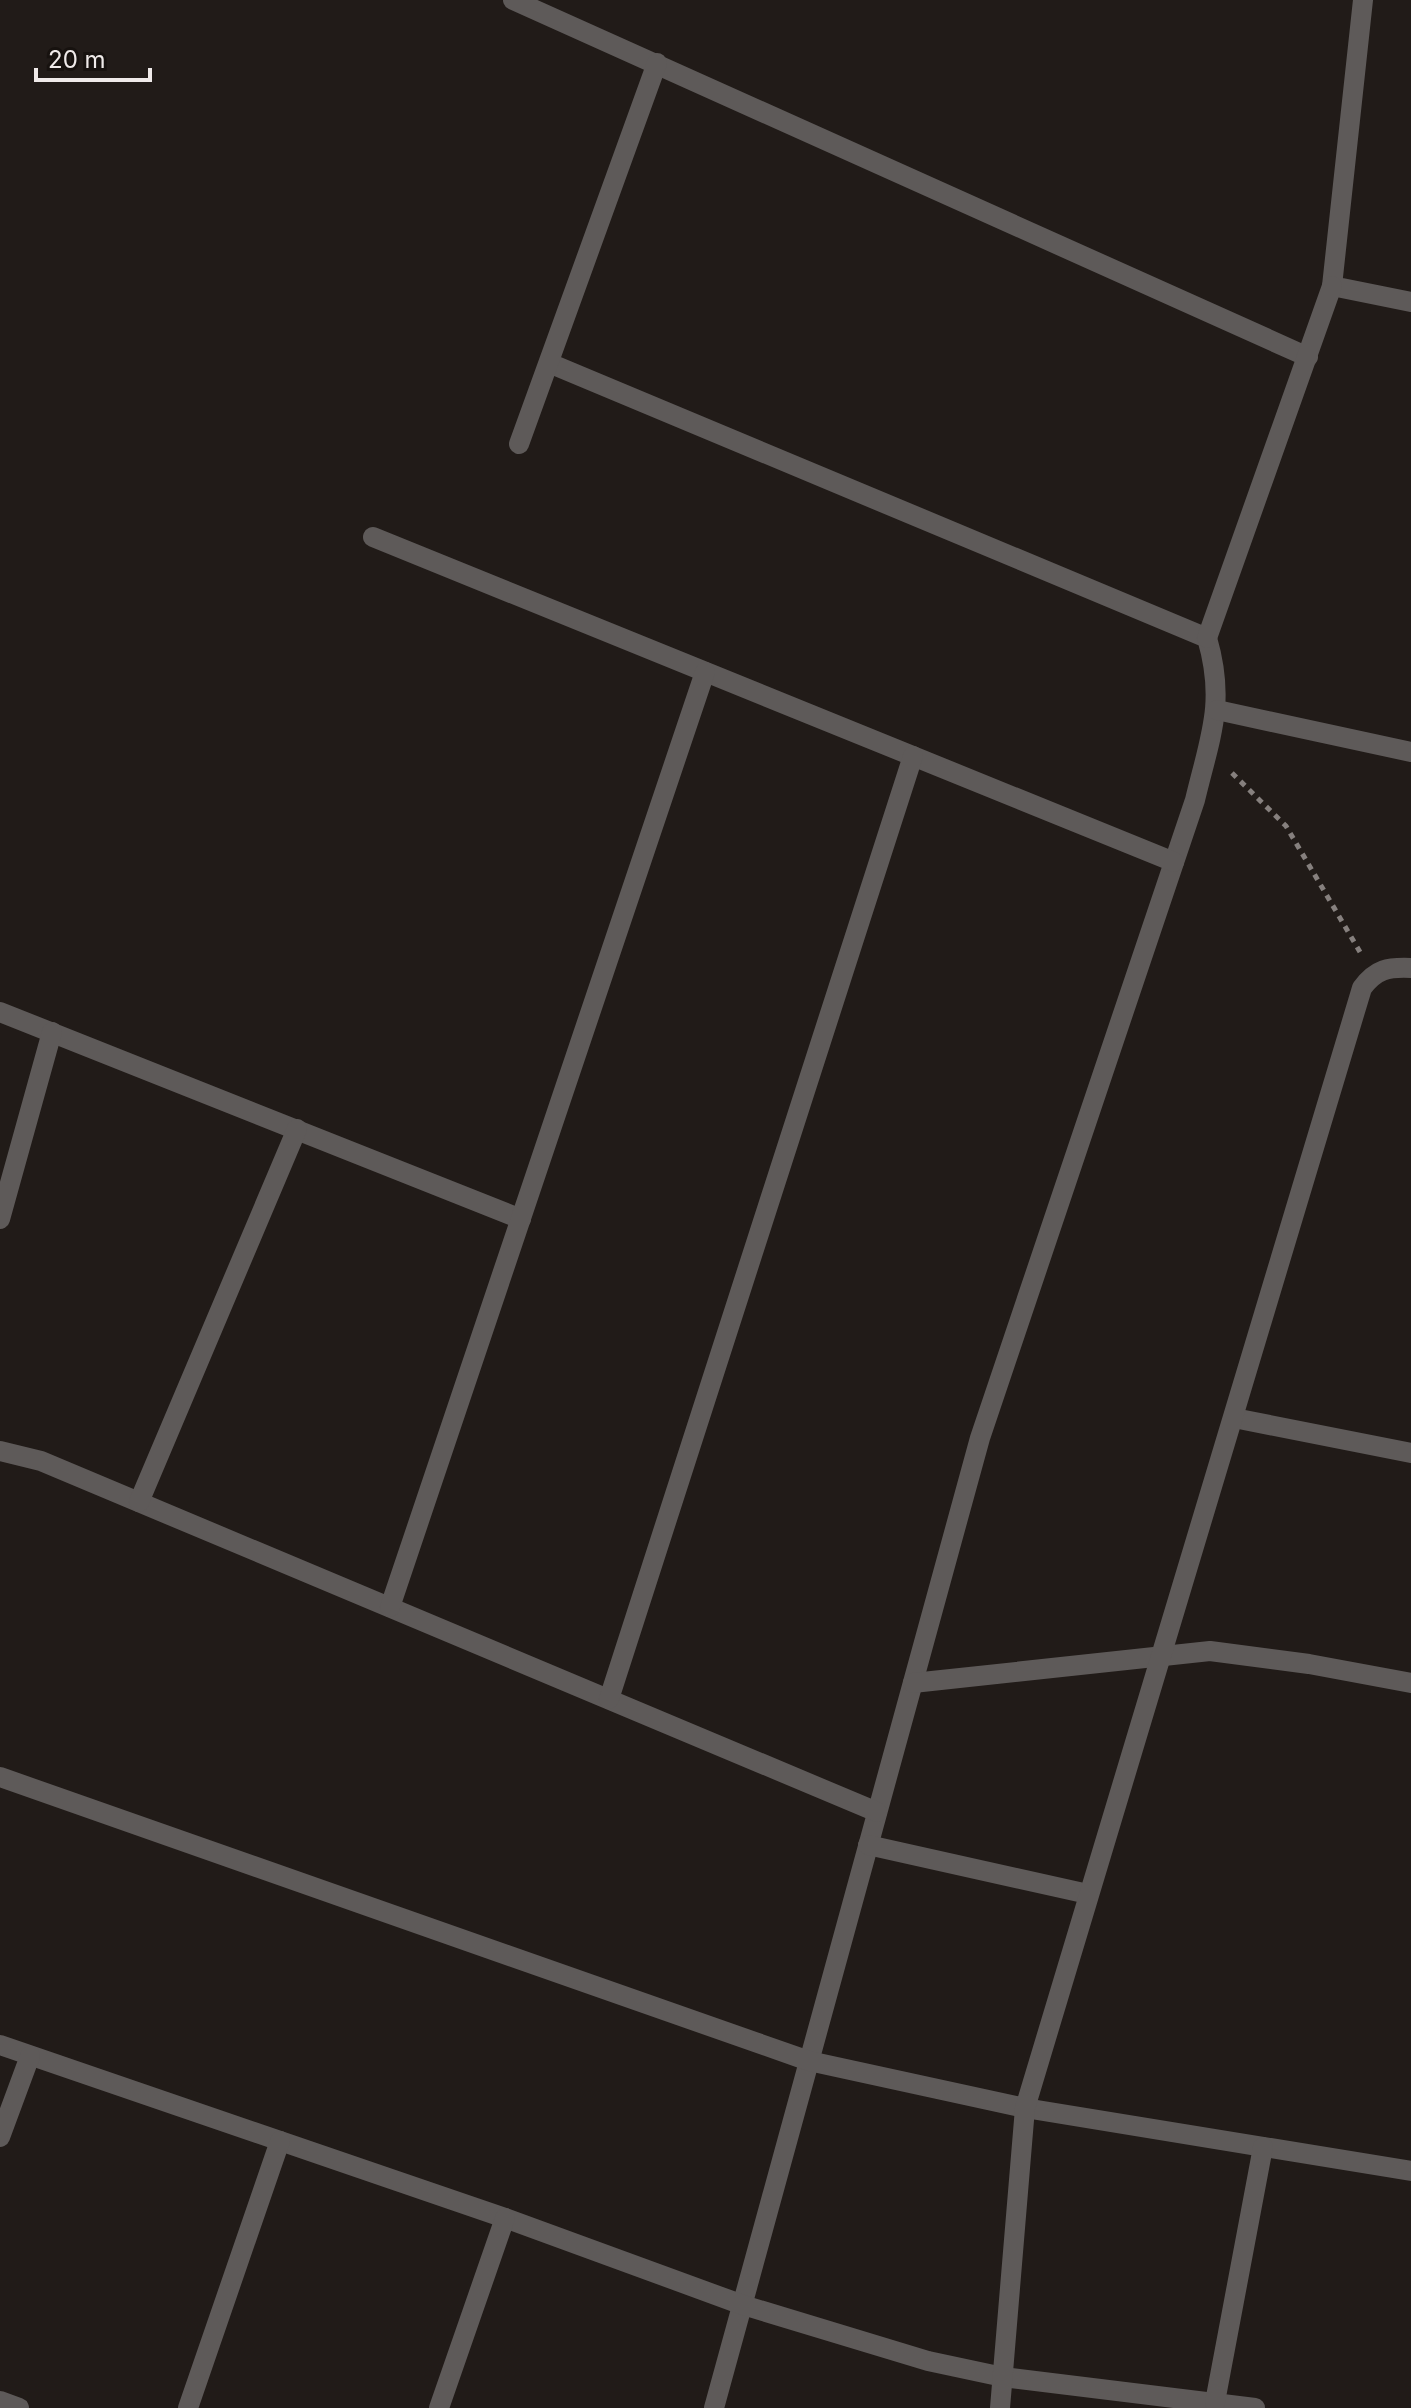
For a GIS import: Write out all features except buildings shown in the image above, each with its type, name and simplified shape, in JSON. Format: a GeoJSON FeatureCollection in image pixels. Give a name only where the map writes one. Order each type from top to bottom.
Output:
{"type":"FeatureCollection","features":[{"type":"Feature","properties":{"kind":"street"},"geometry":{"type":"LineString","coordinates":[[513,0],[1308,357]]}},
{"type":"Feature","properties":{"kind":"street"},"geometry":{"type":"LineString","coordinates":[[714,2408],[980,1438],[1174,862],[1205,759],[1217,710],[1218,673],[1207,638],[1332,286],[1363,0]]}},
{"type":"Feature","properties":{"kind":"street"},"geometry":{"type":"LineString","coordinates":[[519,444],[657,63]]}},
{"type":"Feature","properties":{"kind":"street"},"geometry":{"type":"LineString","coordinates":[[1332,286],[1411,302]]}},
{"type":"Feature","properties":{"kind":"street"},"geometry":{"type":"LineString","coordinates":[[549,363],[1207,638]]}},
{"type":"Feature","properties":{"kind":"street"},"geometry":{"type":"LineString","coordinates":[[373,537],[1174,862]]}},
{"type":"Feature","properties":{"kind":"street"},"geometry":{"type":"LineString","coordinates":[[390,1607],[705,672]]}},
{"type":"Feature","properties":{"kind":"street"},"geometry":{"type":"LineString","coordinates":[[1217,710],[1411,752]]}},
{"type":"Feature","properties":{"kind":"street"},"geometry":{"type":"LineString","coordinates":[[609,1699],[913,756]]}},
{"type":"Feature","properties":{"kind":"street"},"geometry":{"type":"LineString","coordinates":[[1000,2408],[1025,2108],[1159,1653],[1234,1418],[1362,988],[1372,974],[1387,967],[1411,968]]}},
{"type":"Feature","properties":{"kind":"street"},"geometry":{"type":"LineString","coordinates":[[0,1012],[521,1219]]}},
{"type":"Feature","properties":{"kind":"street"},"geometry":{"type":"LineString","coordinates":[[0,1219],[52,1032]]}},
{"type":"Feature","properties":{"kind":"street"},"geometry":{"type":"LineString","coordinates":[[139,1502],[297,1129]]}},
{"type":"Feature","properties":{"kind":"street"},"geometry":{"type":"LineString","coordinates":[[1234,1418],[1411,1453]]}},
{"type":"Feature","properties":{"kind":"street"},"geometry":{"type":"LineString","coordinates":[[0,1451],[41,1461],[877,1812]]}},
{"type":"Feature","properties":{"kind":"street"},"geometry":{"type":"LineString","coordinates":[[913,1683],[1159,1653],[1210,1651],[1309,1664],[1411,1683]]}},
{"type":"Feature","properties":{"kind":"street"},"geometry":{"type":"LineString","coordinates":[[0,1777],[809,2061],[1025,2108],[1411,2171]]}},
{"type":"Feature","properties":{"kind":"street"},"geometry":{"type":"LineString","coordinates":[[868,1845],[1088,1894]]}},
{"type":"Feature","properties":{"kind":"street"},"geometry":{"type":"LineString","coordinates":[[0,2045],[505,2218],[743,2305],[928,2361],[1003,2377],[1255,2408]]}},
{"type":"Feature","properties":{"kind":"street"},"geometry":{"type":"LineString","coordinates":[[0,2137],[30,2056]]}},
{"type":"Feature","properties":{"kind":"street"},"geometry":{"type":"LineString","coordinates":[[188,2408],[280,2141]]}},
{"type":"Feature","properties":{"kind":"street"},"geometry":{"type":"LineString","coordinates":[[1215,2402],[1263,2147]]}},
{"type":"Feature","properties":{"kind":"street"},"geometry":{"type":"LineString","coordinates":[[439,2408],[505,2218]]}},
{"type":"Feature","properties":{"kind":"street"},"geometry":{"type":"LineString","coordinates":[[0,2401],[19,2408]]}},
{"type":"Feature","properties":{"kind":"path"},"geometry":{"type":"LineString","coordinates":[[1205,759],[1234,774],[1286,826],[1314,868],[1372,974]]}}]}
